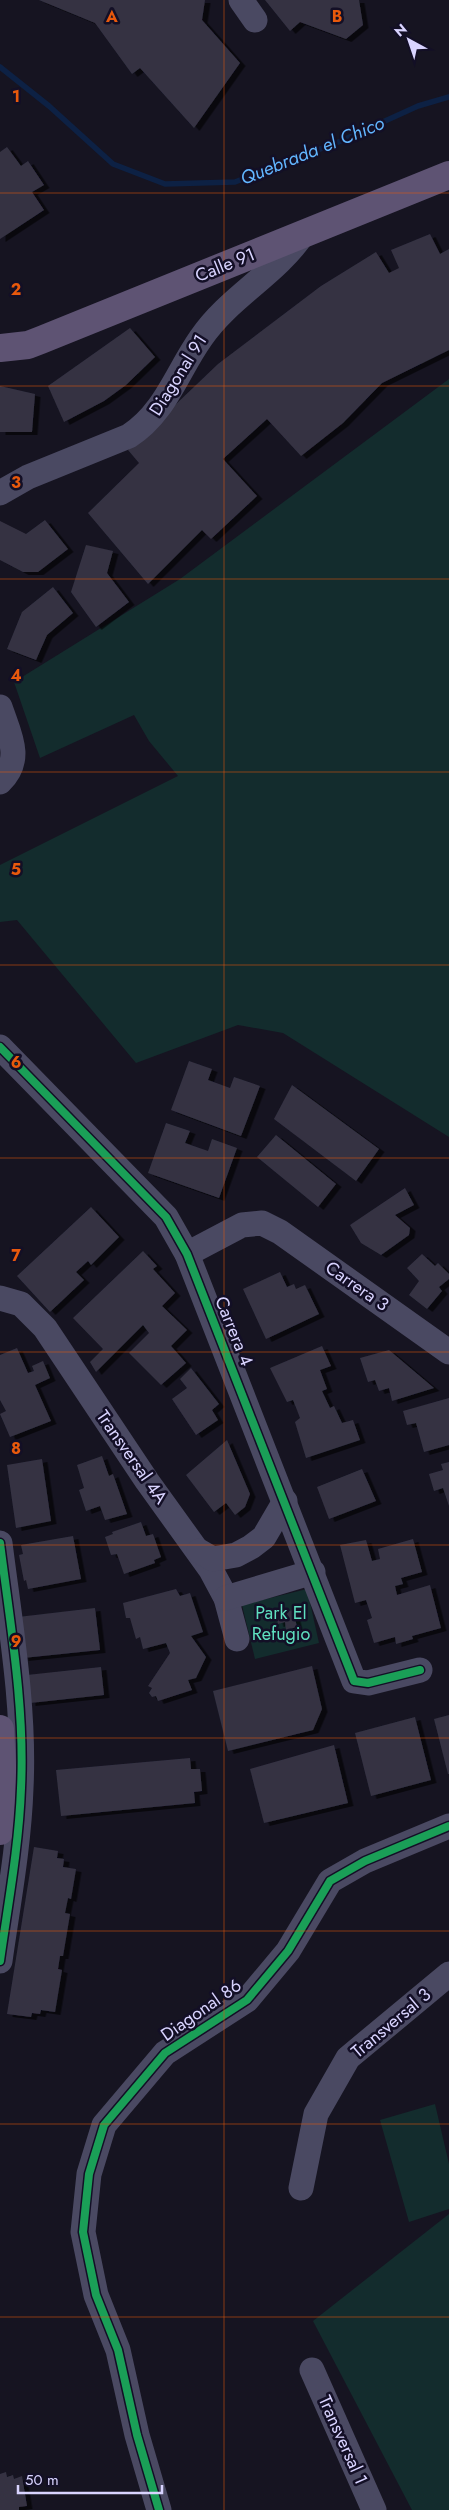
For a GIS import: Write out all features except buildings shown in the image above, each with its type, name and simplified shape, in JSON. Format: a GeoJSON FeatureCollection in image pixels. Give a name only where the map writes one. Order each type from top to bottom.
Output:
{"type":"FeatureCollection","features":[{"type":"Feature","properties":{"kind":"main road","name":"Calle 91"},"geometry":{"type":"LineString","coordinates":[[0,348],[28,345],[41,340],[449,175]]}},
{"type":"Feature","properties":{"kind":"main road"},"geometry":{"type":"LineString","coordinates":[[0,1729],[3,1783],[0,1831]]}},
{"type":"Feature","properties":{"kind":"street"},"geometry":{"type":"LineString","coordinates":[[241,0],[255,20]]}},
{"type":"Feature","properties":{"kind":"street","name":"Diagonal 91"},"geometry":{"type":"LineString","coordinates":[[0,492],[28,477],[129,436],[143,428],[154,416],[212,323],[285,258],[303,234]]}},
{"type":"Feature","properties":{"kind":"street"},"geometry":{"type":"LineString","coordinates":[[0,707],[10,739],[13,762],[11,769],[0,782]]}},
{"type":"Feature","properties":{"kind":"street","name":"Carrera 4"},"geometry":{"type":"LineString","coordinates":[[0,1047],[166,1218],[187,1254],[313,1572],[354,1681],[368,1683],[420,1670]]}},
{"type":"Feature","properties":{"kind":"street","name":"Carrera 3"},"geometry":{"type":"LineString","coordinates":[[187,1254],[242,1225],[262,1223],[280,1232],[444,1343]]}},
{"type":"Feature","properties":{"kind":"street","name":"Transversal 4A"},"geometry":{"type":"LineString","coordinates":[[0,1298],[21,1304],[46,1328],[142,1473],[199,1551],[226,1598],[237,1639]]}},
{"type":"Feature","properties":{"kind":"street"},"geometry":{"type":"LineString","coordinates":[[0,1314],[28,1309]]}},
{"type":"Feature","properties":{"kind":"street"},"geometry":{"type":"LineString","coordinates":[[199,1551],[213,1559],[236,1555],[251,1547],[269,1530],[285,1501]]}},
{"type":"Feature","properties":{"kind":"street"},"geometry":{"type":"LineString","coordinates":[[0,1543],[22,1748],[16,1848],[0,1961]]}},
{"type":"Feature","properties":{"kind":"street"},"geometry":{"type":"LineString","coordinates":[[226,1598],[313,1572]]}},
{"type":"Feature","properties":{"kind":"street","name":"Diagonal 86"},"geometry":{"type":"LineString","coordinates":[[159,2510],[137,2435],[118,2350],[96,2295],[83,2232],[89,2174],[104,2125],[165,2053],[247,2000],[288,1951],[330,1882],[365,1861],[449,1826]]}},
{"type":"Feature","properties":{"kind":"street","name":"Transversal 3"},"geometry":{"type":"LineString","coordinates":[[301,2188],[316,2114],[348,2058],[449,1974]]}},
{"type":"Feature","properties":{"kind":"street","name":"Transversal 1"},"geometry":{"type":"LineString","coordinates":[[312,2370],[374,2510]]}},
{"type":"Feature","properties":{"kind":"green space"},"geometry":{"type":"Polygon","coordinates":[[[449,379],[449,1137],[283,1033],[238,1025],[136,1063],[17,920],[0,922],[0,865],[178,776],[149,741],[134,715],[40,758],[14,682],[180,579],[449,379]]]}},
{"type":"Feature","properties":{"kind":"green space","name":"Park El Refugio"},"geometry":{"type":"Polygon","coordinates":[[[307,1589],[319,1643],[255,1659],[242,1605],[307,1589]]]}},
{"type":"Feature","properties":{"kind":"green space"},"geometry":{"type":"Polygon","coordinates":[[[435,2104],[449,2164],[449,2209],[409,2222],[380,2120],[435,2104]]]}},
{"type":"Feature","properties":{"kind":"green space"},"geometry":{"type":"Polygon","coordinates":[[[449,2214],[449,2510],[412,2510],[313,2321],[449,2214]]]}},
{"type":"Feature","properties":{"kind":"waterway","name":"Quebrada el Chico"},"geometry":{"type":"LineString","coordinates":[[0,67],[49,106],[113,164],[165,184],[235,182],[341,141],[418,106],[449,97]]}},
{"type":"Feature","properties":{"kind":"cycle path"},"geometry":{"type":"LineString","coordinates":[[0,1047],[166,1217],[187,1254],[354,1681],[368,1683],[420,1670]]}},
{"type":"Feature","properties":{"kind":"cycle path"},"geometry":{"type":"LineString","coordinates":[[0,1543],[16,1665],[22,1757],[18,1831],[0,1961]]}},
{"type":"Feature","properties":{"kind":"cycle path"},"geometry":{"type":"LineString","coordinates":[[159,2510],[137,2435],[118,2350],[96,2295],[83,2232],[89,2174],[104,2125],[165,2053],[247,2000],[288,1951],[330,1881],[365,1861],[449,1826]]}}]}
